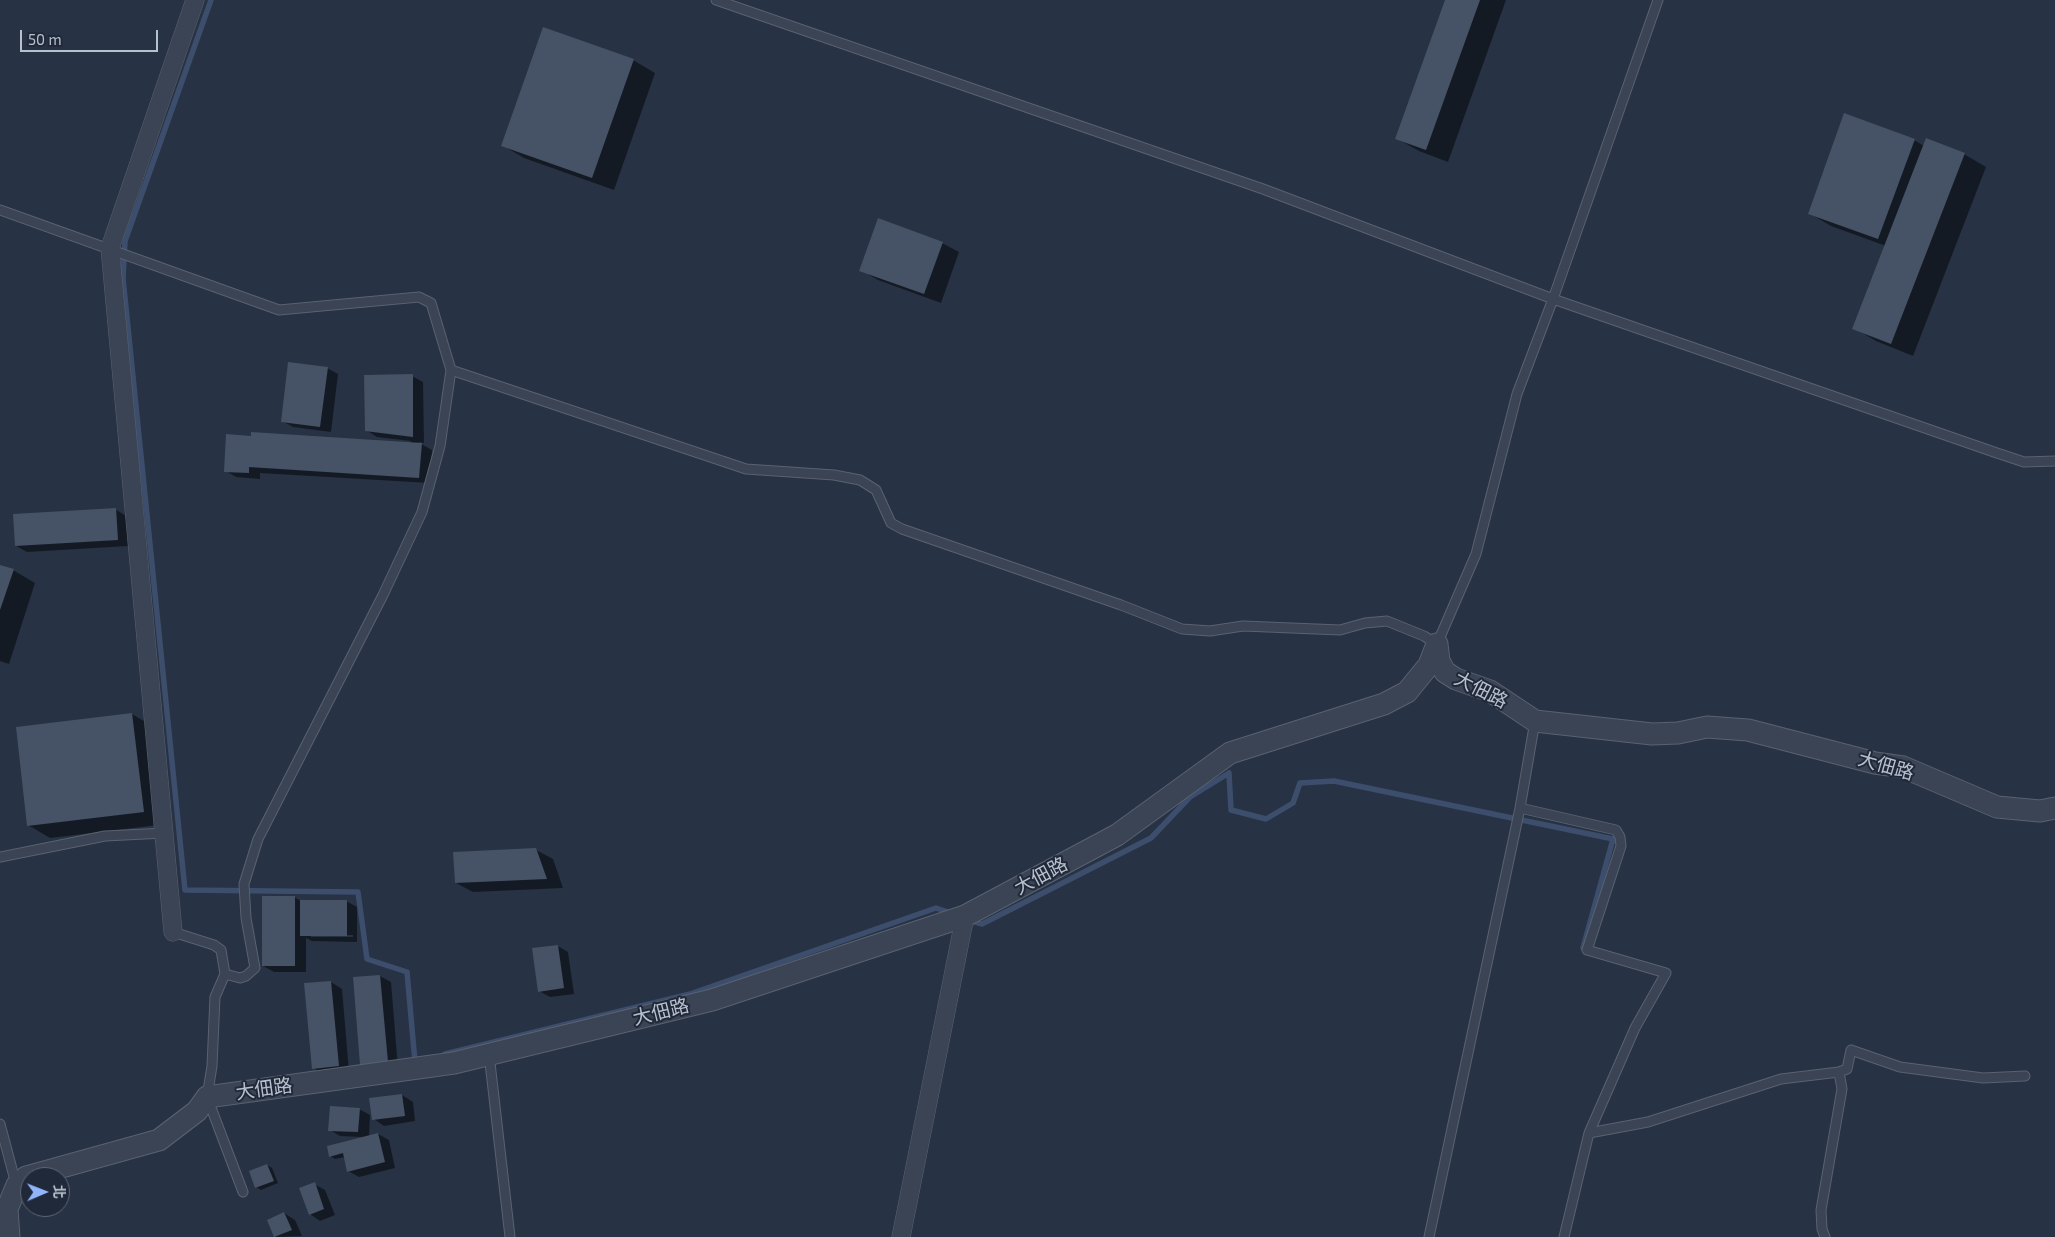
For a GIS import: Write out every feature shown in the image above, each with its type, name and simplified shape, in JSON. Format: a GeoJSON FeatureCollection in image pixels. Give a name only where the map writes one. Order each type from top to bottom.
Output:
{"type":"FeatureCollection","features":[{"type":"Feature","properties":{"kind":"street"},"geometry":{"type":"LineString","coordinates":[[173,932],[110,248],[195,0]]}},
{"type":"Feature","properties":{"kind":"street","name":"大佃路"},"geometry":{"type":"LineString","coordinates":[[1437,644],[1440,661],[1445,672],[1456,679],[1490,691],[1535,721],[1652,734],[1678,734],[1707,727],[1748,730],[1875,763],[1903,767],[1997,807],[2040,811],[2055,808]]}},
{"type":"Feature","properties":{"kind":"street","name":"大佃路"},"geometry":{"type":"LineString","coordinates":[[207,1097],[454,1063],[712,1000],[965,916],[1117,835],[1230,753],[1384,704],[1407,692],[1429,665],[1437,644]]}},
{"type":"Feature","properties":{"kind":"street"},"geometry":{"type":"LineString","coordinates":[[901,1237],[965,916]]}},
{"type":"Feature","properties":{"kind":"street"},"geometry":{"type":"LineString","coordinates":[[9,1237],[7,1209],[17,1185],[26,1177],[159,1140],[196,1111],[207,1097]]}},
{"type":"Feature","properties":{"kind":"lane"},"geometry":{"type":"LineString","coordinates":[[716,0],[1262,190],[1553,299],[1994,452],[2024,462],[2055,461]]}},
{"type":"Feature","properties":{"kind":"lane"},"geometry":{"type":"LineString","coordinates":[[451,370],[746,469],[834,475],[860,480],[876,490],[891,523],[902,530],[1121,605],[1182,629],[1210,630],[1244,626],[1340,630],[1365,622],[1387,621],[1424,636],[1437,644],[1476,554],[1517,394],[1553,299],[1658,0]]}},
{"type":"Feature","properties":{"kind":"lane"},"geometry":{"type":"LineString","coordinates":[[0,210],[279,310],[419,298],[431,303],[451,370],[440,446],[422,512],[383,595],[258,838],[244,884],[246,918],[255,968],[246,976],[240,978],[224,974]]}},
{"type":"Feature","properties":{"kind":"lane"},"geometry":{"type":"LineString","coordinates":[[1429,1237],[1520,808],[1535,721]]}},
{"type":"Feature","properties":{"kind":"lane"},"geometry":{"type":"LineString","coordinates":[[1520,808],[1616,830],[1620,837],[1621,846],[1587,950],[1666,973],[1635,1028],[1589,1133],[1564,1237]]}},
{"type":"Feature","properties":{"kind":"lane"},"geometry":{"type":"LineString","coordinates":[[0,857],[105,836],[165,833]]}},
{"type":"Feature","properties":{"kind":"lane"},"geometry":{"type":"LineString","coordinates":[[173,932],[214,945],[221,950],[224,974],[216,997],[212,1066],[207,1097],[243,1192]]}},
{"type":"Feature","properties":{"kind":"lane"},"geometry":{"type":"LineString","coordinates":[[1589,1133],[1648,1122],[1780,1079],[1839,1072],[1847,1069],[1851,1050],[1900,1067],[1983,1078],[2025,1076]]}},
{"type":"Feature","properties":{"kind":"lane"},"geometry":{"type":"LineString","coordinates":[[489,1054],[510,1237]]}},
{"type":"Feature","properties":{"kind":"lane"},"geometry":{"type":"LineString","coordinates":[[1825,1237],[1822,1228],[1821,1210],[1842,1089],[1839,1072]]}},
{"type":"Feature","properties":{"kind":"lane"},"geometry":{"type":"LineString","coordinates":[[0,1124],[17,1185]]}},
{"type":"Feature","properties":{"kind":"building"},"geometry":{"type":"Polygon","coordinates":[[[1445,0],[1480,0],[1426,150],[1395,139],[1445,0]]]}},
{"type":"Feature","properties":{"kind":"building"},"geometry":{"type":"Polygon","coordinates":[[[543,27],[634,59],[592,178],[501,146],[543,27]]]}},
{"type":"Feature","properties":{"kind":"building"},"geometry":{"type":"Polygon","coordinates":[[[1844,113],[1915,139],[1878,239],[1808,214],[1844,113]]]}},
{"type":"Feature","properties":{"kind":"building"},"geometry":{"type":"Polygon","coordinates":[[[1926,138],[1965,153],[1891,344],[1852,329],[1926,138]]]}},
{"type":"Feature","properties":{"kind":"building"},"geometry":{"type":"Polygon","coordinates":[[[878,218],[943,242],[924,294],[859,271],[878,218]]]}},
{"type":"Feature","properties":{"kind":"building"},"geometry":{"type":"Polygon","coordinates":[[[288,362],[328,367],[320,427],[281,422],[288,362]]]}},
{"type":"Feature","properties":{"kind":"building"},"geometry":{"type":"Polygon","coordinates":[[[413,374],[413,437],[365,431],[364,375],[413,374]]]}},
{"type":"Feature","properties":{"kind":"building"},"geometry":{"type":"Polygon","coordinates":[[[251,432],[422,443],[419,478],[249,467],[249,473],[224,472],[226,434],[251,436],[251,432]]]}},
{"type":"Feature","properties":{"kind":"building"},"geometry":{"type":"Polygon","coordinates":[[[116,508],[118,540],[15,546],[13,514],[116,508]]]}},
{"type":"Feature","properties":{"kind":"building"},"geometry":{"type":"Polygon","coordinates":[[[0,565],[14,569],[0,610],[0,565]]]}},
{"type":"Feature","properties":{"kind":"building"},"geometry":{"type":"Polygon","coordinates":[[[132,713],[144,812],[27,826],[16,727],[132,713]]]}},
{"type":"Feature","properties":{"kind":"building"},"geometry":{"type":"Polygon","coordinates":[[[536,848],[547,879],[455,883],[453,852],[536,848]]]}},
{"type":"Feature","properties":{"kind":"building"},"geometry":{"type":"Polygon","coordinates":[[[262,896],[295,896],[295,966],[262,966],[262,896]]]}},
{"type":"Feature","properties":{"kind":"building"},"geometry":{"type":"Polygon","coordinates":[[[300,900],[347,900],[347,936],[300,936],[300,900]]]}},
{"type":"Feature","properties":{"kind":"building"},"geometry":{"type":"Polygon","coordinates":[[[558,945],[564,988],[538,992],[532,948],[558,945]]]}},
{"type":"Feature","properties":{"kind":"building"},"geometry":{"type":"Polygon","coordinates":[[[380,975],[388,1062],[360,1065],[353,977],[380,975]]]}},
{"type":"Feature","properties":{"kind":"building"},"geometry":{"type":"Polygon","coordinates":[[[331,981],[339,1066],[312,1069],[304,983],[331,981]]]}},
{"type":"Feature","properties":{"kind":"building"},"geometry":{"type":"Polygon","coordinates":[[[402,1094],[405,1116],[372,1120],[369,1098],[402,1094]]]}},
{"type":"Feature","properties":{"kind":"building"},"geometry":{"type":"Polygon","coordinates":[[[330,1106],[360,1108],[358,1132],[328,1131],[330,1106]]]}},
{"type":"Feature","properties":{"kind":"building"},"geometry":{"type":"Polygon","coordinates":[[[378,1133],[385,1162],[347,1172],[343,1153],[329,1157],[327,1146],[378,1133]]]}},
{"type":"Feature","properties":{"kind":"building"},"geometry":{"type":"Polygon","coordinates":[[[267,1164],[274,1181],[255,1188],[249,1171],[267,1164]]]}},
{"type":"Feature","properties":{"kind":"building"},"geometry":{"type":"Polygon","coordinates":[[[315,1182],[324,1209],[309,1215],[299,1188],[315,1182]]]}},
{"type":"Feature","properties":{"kind":"building"},"geometry":{"type":"Polygon","coordinates":[[[284,1212],[292,1230],[274,1237],[267,1220],[284,1212]]]}},
{"type":"Feature","properties":{"kind":"waterway"},"geometry":{"type":"LineString","coordinates":[[211,0],[125,241],[123,278],[185,890],[358,892],[367,959],[407,972],[415,1062],[417,1061]]}},
{"type":"Feature","properties":{"kind":"waterway"},"geometry":{"type":"LineString","coordinates":[[969,920],[982,924],[1151,838],[1190,797],[1229,773],[1231,810],[1266,819],[1293,803],[1300,783],[1334,781],[1613,839],[1583,948]]}},
{"type":"Feature","properties":{"kind":"waterway"},"geometry":{"type":"LineString","coordinates":[[445,1054],[690,994],[936,908],[951,913]]}}]}
